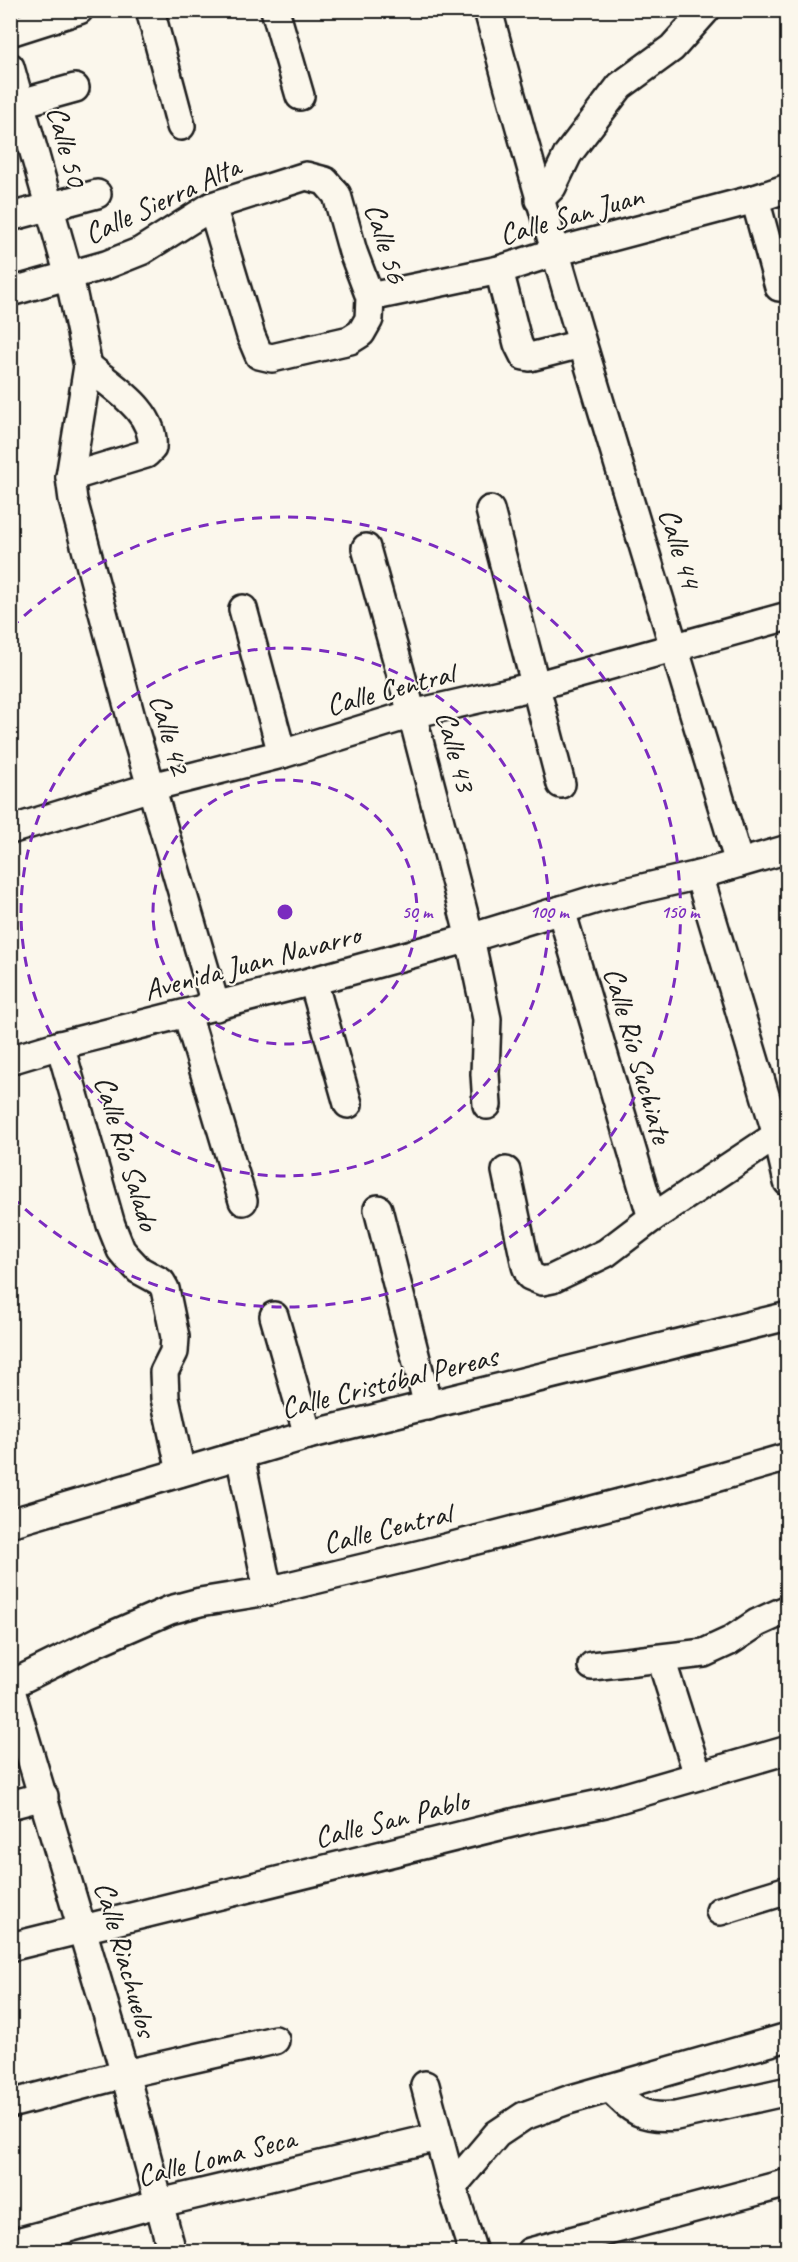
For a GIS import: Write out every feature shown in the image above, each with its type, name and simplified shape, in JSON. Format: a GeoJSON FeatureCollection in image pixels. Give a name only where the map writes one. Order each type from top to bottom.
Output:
{"type":"FeatureCollection","features":[{"type":"Feature","properties":{"kind":"street"},"geometry":{"type":"LineString","coordinates":[[10,32],[79,10]]}},
{"type":"Feature","properties":{"kind":"street"},"geometry":{"type":"LineString","coordinates":[[150,10],[181,126]]}},
{"type":"Feature","properties":{"kind":"street"},"geometry":{"type":"LineString","coordinates":[[275,10],[300,96]]}},
{"type":"Feature","properties":{"kind":"street","name":"Calle 44"},"geometry":{"type":"LineString","coordinates":[[488,10],[581,344],[676,648],[739,863]]}},
{"type":"Feature","properties":{"kind":"street"},"geometry":{"type":"LineString","coordinates":[[540,200],[552,188],[568,154],[620,86],[672,48],[706,10]]}},
{"type":"Feature","properties":{"kind":"street","name":"Calle 50"},"geometry":{"type":"LineString","coordinates":[[10,67],[16,105],[50,206],[69,276],[88,366]]}},
{"type":"Feature","properties":{"kind":"street"},"geometry":{"type":"LineString","coordinates":[[16,105],[75,88]]}},
{"type":"Feature","properties":{"kind":"street","name":"Calle Sierra Alta"},"geometry":{"type":"LineString","coordinates":[[10,292],[69,276],[141,251],[212,206],[306,176]]}},
{"type":"Feature","properties":{"kind":"street","name":"Calle 56"},"geometry":{"type":"LineString","coordinates":[[212,206],[251,336],[259,355],[272,358],[350,340],[361,333],[367,325],[370,297],[353,252],[337,195],[326,181],[306,176]]}},
{"type":"Feature","properties":{"kind":"street","name":"Calle San Juan"},"geometry":{"type":"LineString","coordinates":[[370,297],[499,270],[555,252],[755,199],[788,188]]}},
{"type":"Feature","properties":{"kind":"street"},"geometry":{"type":"LineString","coordinates":[[10,217],[98,194]]}},
{"type":"Feature","properties":{"kind":"street"},"geometry":{"type":"LineString","coordinates":[[755,199],[779,287]]}},
{"type":"Feature","properties":{"kind":"street"},"geometry":{"type":"LineString","coordinates":[[499,270],[518,344],[524,356],[535,356],[581,344]]}},
{"type":"Feature","properties":{"kind":"street"},"geometry":{"type":"LineString","coordinates":[[70,477],[146,454],[152,448],[143,413],[88,366]]}},
{"type":"Feature","properties":{"kind":"street","name":"Calle 42"},"geometry":{"type":"LineString","coordinates":[[88,366],[70,477],[73,500],[151,787],[216,1007]]}},
{"type":"Feature","properties":{"kind":"street"},"geometry":{"type":"LineString","coordinates":[[490,510],[561,784]]}},
{"type":"Feature","properties":{"kind":"street","name":"Calle 43"},"geometry":{"type":"LineString","coordinates":[[366,548],[470,938],[487,1019],[485,1074],[487,1105]]}},
{"type":"Feature","properties":{"kind":"street"},"geometry":{"type":"LineString","coordinates":[[243,609],[282,754]]}},
{"type":"Feature","properties":{"kind":"street","name":"Calle Central"},"geometry":{"type":"LineString","coordinates":[[10,830],[151,787],[282,754],[412,714],[535,686],[788,616]]}},
{"type":"Feature","properties":{"kind":"street","name":"Avenida Juan Navarro"},"geometry":{"type":"LineString","coordinates":[[10,1060],[313,981],[470,938],[600,898],[699,875],[788,849]]}},
{"type":"Feature","properties":{"kind":"street"},"geometry":{"type":"LineString","coordinates":[[699,875],[777,1135],[788,1182]]}},
{"type":"Feature","properties":{"kind":"street","name":"Calle Río Suchiate"},"geometry":{"type":"LineString","coordinates":[[561,910],[652,1218]]}},
{"type":"Feature","properties":{"kind":"street"},"geometry":{"type":"LineString","coordinates":[[313,981],[348,1104]]}},
{"type":"Feature","properties":{"kind":"street"},"geometry":{"type":"LineString","coordinates":[[187,1014],[243,1201]]}},
{"type":"Feature","properties":{"kind":"street","name":"Calle Río Salado"},"geometry":{"type":"LineString","coordinates":[[60,1046],[111,1225],[121,1251],[139,1270],[161,1282],[165,1289],[175,1336],[174,1352],[164,1372],[165,1398],[181,1472]]}},
{"type":"Feature","properties":{"kind":"street"},"geometry":{"type":"LineString","coordinates":[[506,1171],[530,1276],[536,1280],[552,1280],[606,1253],[652,1218],[777,1135]]}},
{"type":"Feature","properties":{"kind":"street"},"geometry":{"type":"LineString","coordinates":[[378,1209],[429,1406]]}},
{"type":"Feature","properties":{"kind":"street"},"geometry":{"type":"LineString","coordinates":[[274,1316],[308,1435]]}},
{"type":"Feature","properties":{"kind":"street","name":"Calle Cristóbal Pereas"},"geometry":{"type":"LineString","coordinates":[[10,1523],[308,1435],[788,1316]]}},
{"type":"Feature","properties":{"kind":"street"},"geometry":{"type":"LineString","coordinates":[[240,1455],[268,1591]]}},
{"type":"Feature","properties":{"kind":"street","name":"Calle Central"},"geometry":{"type":"LineString","coordinates":[[10,1686],[99,1641],[170,1610],[200,1602],[268,1591],[426,1553],[697,1483],[788,1457]]}},
{"type":"Feature","properties":{"kind":"street"},"geometry":{"type":"LineString","coordinates":[[592,1666],[693,1656],[712,1650],[757,1623],[788,1609]]}},
{"type":"Feature","properties":{"kind":"street"},"geometry":{"type":"LineString","coordinates":[[661,1659],[698,1775]]}},
{"type":"Feature","properties":{"kind":"street","name":"Calle Riachuelos"},"geometry":{"type":"LineString","coordinates":[[10,1686],[125,2074],[172,2252]]}},
{"type":"Feature","properties":{"kind":"street","name":"Calle San Pablo"},"geometry":{"type":"LineString","coordinates":[[10,1947],[516,1821],[605,1803],[788,1750]]}},
{"type":"Feature","properties":{"kind":"street"},"geometry":{"type":"LineString","coordinates":[[10,1806],[44,1796]]}},
{"type":"Feature","properties":{"kind":"street"},"geometry":{"type":"LineString","coordinates":[[720,1911],[788,1890]]}},
{"type":"Feature","properties":{"kind":"street"},"geometry":{"type":"LineString","coordinates":[[452,2187],[497,2134],[511,2123],[539,2110],[788,2037]]}},
{"type":"Feature","properties":{"kind":"street"},"geometry":{"type":"LineString","coordinates":[[10,2104],[125,2074],[275,2040]]}},
{"type":"Feature","properties":{"kind":"street"},"geometry":{"type":"LineString","coordinates":[[424,2085],[472,2252]]}},
{"type":"Feature","properties":{"kind":"street"},"geometry":{"type":"LineString","coordinates":[[610,2088],[629,2107],[649,2117],[676,2116],[788,2091]]}},
{"type":"Feature","properties":{"kind":"street","name":"Calle Loma Seca"},"geometry":{"type":"LineString","coordinates":[[10,2244],[160,2203],[438,2137]]}},
{"type":"Feature","properties":{"kind":"street"},"geometry":{"type":"LineString","coordinates":[[530,2252],[788,2183]]}}]}
